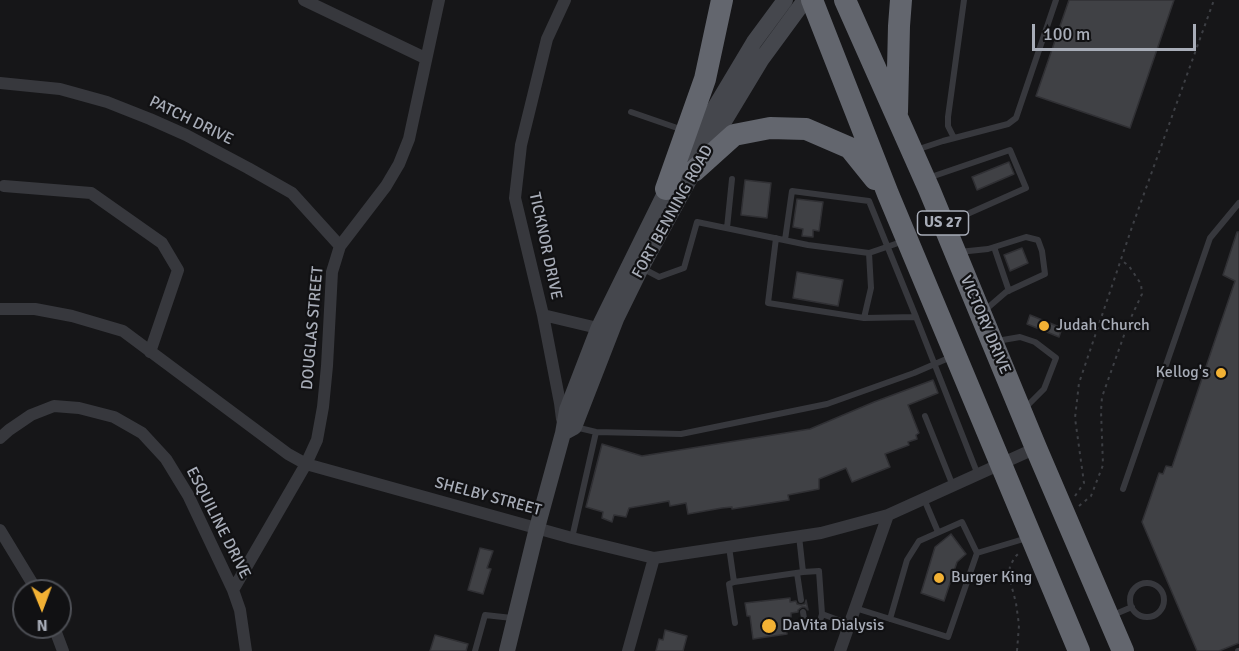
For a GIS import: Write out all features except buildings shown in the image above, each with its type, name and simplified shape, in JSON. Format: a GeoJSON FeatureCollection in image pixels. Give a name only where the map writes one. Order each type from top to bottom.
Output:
{"type":"FeatureCollection","features":[{"type":"Feature","properties":{"kind":"highway"},"geometry":{"type":"LineString","coordinates":[[666,189],[705,79],[723,0]]}},
{"type":"Feature","properties":{"kind":"highway","name":"US 27"},"geometry":{"type":"LineString","coordinates":[[812,0],[888,194],[897,244],[945,359],[1001,465],[1027,543],[1079,651]]}},
{"type":"Feature","properties":{"kind":"highway","name":"VICTORY DRIVE"},"geometry":{"type":"LineString","coordinates":[[845,0],[925,180],[1122,651]]}},
{"type":"Feature","properties":{"kind":"highway"},"geometry":{"type":"LineString","coordinates":[[897,119],[901,0]]}},
{"type":"Feature","properties":{"kind":"highway"},"geometry":{"type":"LineString","coordinates":[[694,171],[734,135],[770,128],[806,129],[850,148],[888,194]]}},
{"type":"Feature","properties":{"kind":"street"},"geometry":{"type":"LineString","coordinates":[[304,0],[426,58]]}},
{"type":"Feature","properties":{"kind":"street","name":"DOUGLAS STREET"},"geometry":{"type":"LineString","coordinates":[[233,590],[306,464],[317,440],[327,366],[332,272],[340,246],[386,186],[399,164],[409,139],[439,0]]}},
{"type":"Feature","properties":{"kind":"street","name":"TICKNOR DRIVE"},"geometry":{"type":"LineString","coordinates":[[565,0],[547,39],[520,145],[515,198],[543,315],[560,403],[569,430]]}},
{"type":"Feature","properties":{"kind":"street","name":"FORT BENNING ROAD"},"geometry":{"type":"LineString","coordinates":[[507,651],[537,528],[569,430],[567,410],[666,189],[724,90],[784,0]]}},
{"type":"Feature","properties":{"kind":"street","name":"FORT BENNING ROAD"},"geometry":{"type":"LineString","coordinates":[[605,329],[760,60],[805,0]]}},
{"type":"Feature","properties":{"kind":"street","name":"PATCH DRIVE"},"geometry":{"type":"LineString","coordinates":[[0,83],[60,89],[107,102],[150,118],[186,135],[292,193],[340,246]]}},
{"type":"Feature","properties":{"kind":"street"},"geometry":{"type":"LineString","coordinates":[[4,186],[91,193],[162,243],[178,270],[150,352]]}},
{"type":"Feature","properties":{"kind":"street","name":"SHELBY STREET"},"geometry":{"type":"LineString","coordinates":[[0,309],[35,309],[72,315],[123,331],[288,454],[306,464],[572,538],[654,558],[821,533],[888,515],[1036,448]]}},
{"type":"Feature","properties":{"kind":"street"},"geometry":{"type":"LineString","coordinates":[[543,315],[605,329]]}},
{"type":"Feature","properties":{"kind":"street","name":"ESQUILINE DRIVE"},"geometry":{"type":"LineString","coordinates":[[0,438],[31,415],[54,406],[79,408],[114,417],[142,433],[166,459],[188,495],[233,590],[240,610],[246,651]]}},
{"type":"Feature","properties":{"kind":"street"},"geometry":{"type":"LineString","coordinates":[[840,651],[888,515]]}},
{"type":"Feature","properties":{"kind":"street"},"geometry":{"type":"LineString","coordinates":[[0,530],[30,579]]}},
{"type":"Feature","properties":{"kind":"street"},"geometry":{"type":"LineString","coordinates":[[627,651],[654,558]]}},
{"type":"Feature","properties":{"kind":"lane"},"geometry":{"type":"LineString","coordinates":[[954,138],[948,126],[948,117],[964,0]]}},
{"type":"Feature","properties":{"kind":"lane"},"geometry":{"type":"LineString","coordinates":[[912,152],[943,141],[1008,124],[1016,118],[1056,0]]}},
{"type":"Feature","properties":{"kind":"lane"},"geometry":{"type":"LineString","coordinates":[[631,112],[687,131]]}},
{"type":"Feature","properties":{"kind":"lane"},"geometry":{"type":"LineString","coordinates":[[925,180],[1010,150],[1026,188],[943,224]]}},
{"type":"Feature","properties":{"kind":"lane"},"geometry":{"type":"LineString","coordinates":[[727,228],[732,179]]}},
{"type":"Feature","properties":{"kind":"lane"},"geometry":{"type":"LineString","coordinates":[[785,240],[792,191],[868,201],[897,244],[916,317],[945,359],[978,475]]}},
{"type":"Feature","properties":{"kind":"lane"},"geometry":{"type":"LineString","coordinates":[[1123,489],[1210,238],[1239,203]]}},
{"type":"Feature","properties":{"kind":"lane"},"geometry":{"type":"LineString","coordinates":[[641,268],[659,277],[684,268],[697,222],[808,245],[869,253],[897,244]]}},
{"type":"Feature","properties":{"kind":"lane"},"geometry":{"type":"LineString","coordinates":[[955,253],[994,247],[1026,237],[1038,240],[1045,274],[1009,291],[981,314]]}},
{"type":"Feature","properties":{"kind":"lane"},"geometry":{"type":"LineString","coordinates":[[776,238],[768,303],[864,318],[916,317]]}},
{"type":"Feature","properties":{"kind":"lane"},"geometry":{"type":"LineString","coordinates":[[994,247],[1009,291]]}},
{"type":"Feature","properties":{"kind":"lane"},"geometry":{"type":"LineString","coordinates":[[864,318],[871,288],[869,253]]}},
{"type":"Feature","properties":{"kind":"lane"},"geometry":{"type":"LineString","coordinates":[[992,341],[1020,338],[1035,342],[1056,358],[1044,389],[1021,411]]}},
{"type":"Feature","properties":{"kind":"lane"},"geometry":{"type":"LineString","coordinates":[[569,430],[681,434],[827,404],[914,373],[945,359]]}},
{"type":"Feature","properties":{"kind":"lane"},"geometry":{"type":"LineString","coordinates":[[925,416],[954,486]]}},
{"type":"Feature","properties":{"kind":"lane"},"geometry":{"type":"LineString","coordinates":[[572,538],[596,432]]}},
{"type":"Feature","properties":{"kind":"lane"},"geometry":{"type":"LineString","coordinates":[[924,499],[938,532]]}},
{"type":"Feature","properties":{"kind":"lane"},"geometry":{"type":"LineString","coordinates":[[854,608],[948,637],[977,554],[962,522],[919,541],[907,561],[890,619]]}},
{"type":"Feature","properties":{"kind":"lane"},"geometry":{"type":"LineString","coordinates":[[799,536],[801,600]]}},
{"type":"Feature","properties":{"kind":"lane"},"geometry":{"type":"LineString","coordinates":[[977,554],[1027,543]]}},
{"type":"Feature","properties":{"kind":"lane"},"geometry":{"type":"LineString","coordinates":[[729,547],[734,582]]}},
{"type":"Feature","properties":{"kind":"lane"},"geometry":{"type":"LineString","coordinates":[[735,623],[729,584],[819,571],[822,614],[820,621],[809,623],[804,618],[803,612]]}},
{"type":"Feature","properties":{"kind":"lane"},"geometry":{"type":"LineString","coordinates":[[1150,584],[1162,593],[1164,604],[1162,609],[1153,616],[1137,614],[1132,607],[1130,599],[1139,586],[1150,584]]}},
{"type":"Feature","properties":{"kind":"lane"},"geometry":{"type":"LineString","coordinates":[[1108,617],[1132,607]]}},
{"type":"Feature","properties":{"kind":"lane"},"geometry":{"type":"LineString","coordinates":[[822,614],[849,624]]}},
{"type":"Feature","properties":{"kind":"lane"},"geometry":{"type":"LineString","coordinates":[[475,651],[485,615],[516,618]]}},
{"type":"Feature","properties":{"kind":"path"},"geometry":{"type":"LineString","coordinates":[[1070,501],[1084,483],[1075,418],[1079,383],[1120,261],[1214,0]]}},
{"type":"Feature","properties":{"kind":"path"},"geometry":{"type":"LineString","coordinates":[[1077,508],[1091,496],[1103,465],[1102,397],[1128,324],[1142,294],[1141,284],[1135,274],[1120,261]]}},
{"type":"Feature","properties":{"kind":"path"},"geometry":{"type":"LineString","coordinates":[[1017,651],[1019,625],[1009,576],[1010,566],[1027,543]]}},
{"type":"Feature","properties":{"kind":"place","name":"Judah Church"},"geometry":{"type":"Point","coordinates":[1044,326]}},
{"type":"Feature","properties":{"kind":"place","name":"Kellog's"},"geometry":{"type":"Point","coordinates":[1221,373]}},
{"type":"Feature","properties":{"kind":"place","name":"Burger King"},"geometry":{"type":"Point","coordinates":[939,578]}},
{"type":"Feature","properties":{"kind":"place","name":"DaVita Dialysis"},"geometry":{"type":"Point","coordinates":[769,626]}}]}
